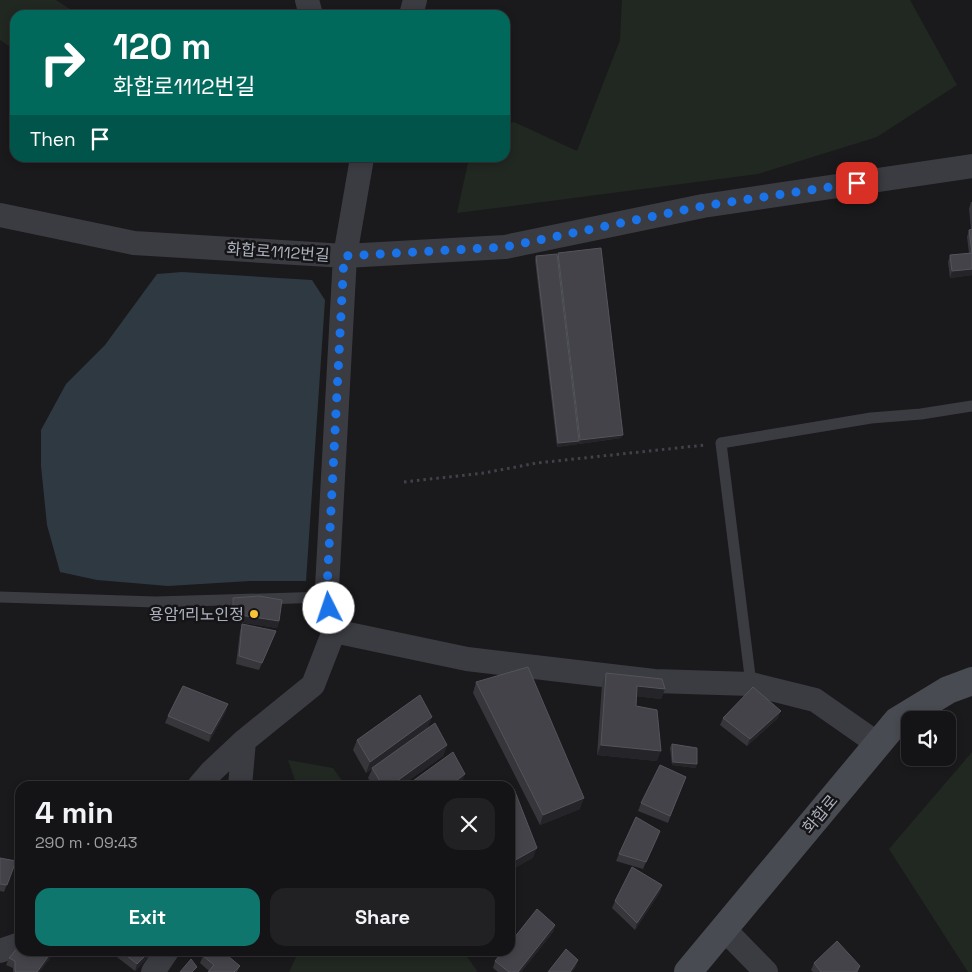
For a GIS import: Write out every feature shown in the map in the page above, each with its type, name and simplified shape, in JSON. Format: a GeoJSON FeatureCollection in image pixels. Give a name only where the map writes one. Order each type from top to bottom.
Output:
{"type":"FeatureCollection","features":[{"type":"Feature","properties":{"kind":"main road","name":"화합로"},"geometry":{"type":"LineString","coordinates":[[688,972],[897,721],[948,690],[972,681]]}},
{"type":"Feature","properties":{"kind":"street"},"geometry":{"type":"LineString","coordinates":[[203,781],[244,741],[313,685],[334,631],[327,588],[344,256],[361,162]]}},
{"type":"Feature","properties":{"kind":"street","name":"화합로1112번길"},"geometry":{"type":"LineString","coordinates":[[0,215],[134,243],[344,256],[505,247],[703,206],[972,166]]}},
{"type":"Feature","properties":{"kind":"street"},"geometry":{"type":"LineString","coordinates":[[334,631],[467,659],[654,681],[751,684],[815,700],[878,744]]}},
{"type":"Feature","properties":{"kind":"street"},"geometry":{"type":"LineString","coordinates":[[240,781],[244,741]]}},
{"type":"Feature","properties":{"kind":"street"},"geometry":{"type":"LineString","coordinates":[[724,929],[766,972]]}},
{"type":"Feature","properties":{"kind":"street"},"geometry":{"type":"LineString","coordinates":[[0,951],[15,946]]}},
{"type":"Feature","properties":{"kind":"street"},"geometry":{"type":"LineString","coordinates":[[153,972],[164,956]]}},
{"type":"Feature","properties":{"kind":"lane"},"geometry":{"type":"LineString","coordinates":[[751,684],[721,443],[871,418],[921,414],[972,406]]}},
{"type":"Feature","properties":{"kind":"lane"},"geometry":{"type":"LineString","coordinates":[[0,597],[156,602],[328,597]]}},
{"type":"Feature","properties":{"kind":"path"},"geometry":{"type":"LineString","coordinates":[[404,482],[484,473],[537,463],[721,443]]}},
{"type":"Feature","properties":{"kind":"shaded area"},"geometry":{"type":"Polygon","coordinates":[[[0,0],[56,0],[71,10],[10,10],[10,47],[0,40],[0,0]]]}},
{"type":"Feature","properties":{"kind":"shaded area"},"geometry":{"type":"Polygon","coordinates":[[[622,0],[910,0],[957,85],[877,137],[758,174],[457,213],[468,162],[510,162],[510,122],[514,122],[577,151],[620,40],[622,0]]]}},
{"type":"Feature","properties":{"kind":"shaded area"},"geometry":{"type":"Polygon","coordinates":[[[182,272],[312,280],[325,300],[306,581],[250,581],[168,586],[97,580],[60,572],[47,525],[41,466],[41,430],[66,384],[105,345],[157,274],[182,272]]]}},
{"type":"Feature","properties":{"kind":"shaded area"},"geometry":{"type":"Polygon","coordinates":[[[972,752],[972,972],[968,972],[889,849],[972,752]]]}},
{"type":"Feature","properties":{"kind":"shaded area"},"geometry":{"type":"Polygon","coordinates":[[[288,760],[333,768],[342,781],[295,781],[288,760]]]}},
{"type":"Feature","properties":{"kind":"shaded area"},"geometry":{"type":"Polygon","coordinates":[[[297,956],[466,956],[477,971],[476,972],[289,972],[297,956]]]}},
{"type":"Feature","properties":{"kind":"building"},"geometry":{"type":"Polygon","coordinates":[[[972,229],[972,253],[969,230],[972,229]]]}},
{"type":"Feature","properties":{"kind":"building"},"geometry":{"type":"Polygon","coordinates":[[[601,248],[623,435],[580,440],[558,253],[601,248]]]}},
{"type":"Feature","properties":{"kind":"building"},"geometry":{"type":"Polygon","coordinates":[[[972,253],[972,269],[952,271],[950,255],[972,253]]]}},
{"type":"Feature","properties":{"kind":"building"},"geometry":{"type":"Polygon","coordinates":[[[557,254],[579,441],[558,443],[536,256],[557,254]]]}},
{"type":"Feature","properties":{"kind":"building","name":"용암1리노인정"},"geometry":{"type":"Polygon","coordinates":[[[259,596],[282,600],[279,621],[233,614],[233,598],[259,596]]]}},
{"type":"Feature","properties":{"kind":"building"},"geometry":{"type":"Polygon","coordinates":[[[242,624],[276,631],[262,663],[239,656],[242,624]]]}},
{"type":"Feature","properties":{"kind":"building"},"geometry":{"type":"Polygon","coordinates":[[[528,667],[584,798],[543,815],[476,682],[528,667]]]}},
{"type":"Feature","properties":{"kind":"building"},"geometry":{"type":"Polygon","coordinates":[[[606,673],[662,679],[665,689],[637,686],[636,706],[657,710],[661,751],[601,745],[606,673]]]}},
{"type":"Feature","properties":{"kind":"building"},"geometry":{"type":"Polygon","coordinates":[[[183,686],[228,704],[211,734],[168,716],[183,686]]]}},
{"type":"Feature","properties":{"kind":"building"},"geometry":{"type":"Polygon","coordinates":[[[753,687],[781,711],[750,739],[723,718],[753,687]]]}},
{"type":"Feature","properties":{"kind":"building"},"geometry":{"type":"Polygon","coordinates":[[[420,695],[432,717],[370,762],[357,740],[420,695]]]}},
{"type":"Feature","properties":{"kind":"building"},"geometry":{"type":"Polygon","coordinates":[[[435,723],[447,745],[397,781],[380,781],[372,768],[435,723]]]}},
{"type":"Feature","properties":{"kind":"building"},"geometry":{"type":"Polygon","coordinates":[[[672,744],[697,748],[697,764],[673,762],[672,744]]]}},
{"type":"Feature","properties":{"kind":"building"},"geometry":{"type":"Polygon","coordinates":[[[453,752],[465,774],[456,781],[413,781],[453,752]]]}},
{"type":"Feature","properties":{"kind":"building"},"geometry":{"type":"Polygon","coordinates":[[[660,765],[686,777],[670,816],[641,803],[660,765]]]}},
{"type":"Feature","properties":{"kind":"building"},"geometry":{"type":"Polygon","coordinates":[[[515,792],[537,848],[515,860],[515,792]]]}},
{"type":"Feature","properties":{"kind":"building"},"geometry":{"type":"Polygon","coordinates":[[[636,817],[660,831],[646,862],[619,854],[636,817]]]}},
{"type":"Feature","properties":{"kind":"building"},"geometry":{"type":"Polygon","coordinates":[[[0,858],[15,861],[7,885],[0,884],[0,858]]]}},
{"type":"Feature","properties":{"kind":"building"},"geometry":{"type":"Polygon","coordinates":[[[632,867],[662,885],[637,923],[615,901],[632,867]]]}},
{"type":"Feature","properties":{"kind":"building"},"geometry":{"type":"Polygon","coordinates":[[[537,909],[555,925],[518,972],[509,972],[495,961],[499,956],[515,956],[515,937],[537,909]]]}},
{"type":"Feature","properties":{"kind":"building"},"geometry":{"type":"Polygon","coordinates":[[[837,941],[860,966],[856,972],[821,972],[814,963],[837,941]]]}},
{"type":"Feature","properties":{"kind":"building"},"geometry":{"type":"Polygon","coordinates":[[[566,949],[578,960],[570,972],[548,972],[566,949]]]}},
{"type":"Feature","properties":{"kind":"building"},"geometry":{"type":"Polygon","coordinates":[[[15,951],[15,956],[48,956],[37,972],[16,972],[15,961],[9,958],[15,951]]]}},
{"type":"Feature","properties":{"kind":"building"},"geometry":{"type":"Polygon","coordinates":[[[127,956],[145,956],[137,964],[127,956]]]}},
{"type":"Feature","properties":{"kind":"building"},"geometry":{"type":"Polygon","coordinates":[[[203,956],[228,956],[240,966],[234,972],[208,972],[214,965],[203,956]]]}},
{"type":"Feature","properties":{"kind":"building"},"geometry":{"type":"Polygon","coordinates":[[[191,959],[197,967],[192,972],[180,972],[191,959]]]}},
{"type":"Feature","properties":{"kind":"place","name":"용암1리노인정"},"geometry":{"type":"Point","coordinates":[254,614]}},
{"type":"Feature","properties":{"kind":"route"},"geometry":{"type":"LineString","coordinates":[[329,608],[327,588],[344,256],[505,247],[703,206],[857,183]]}}]}
